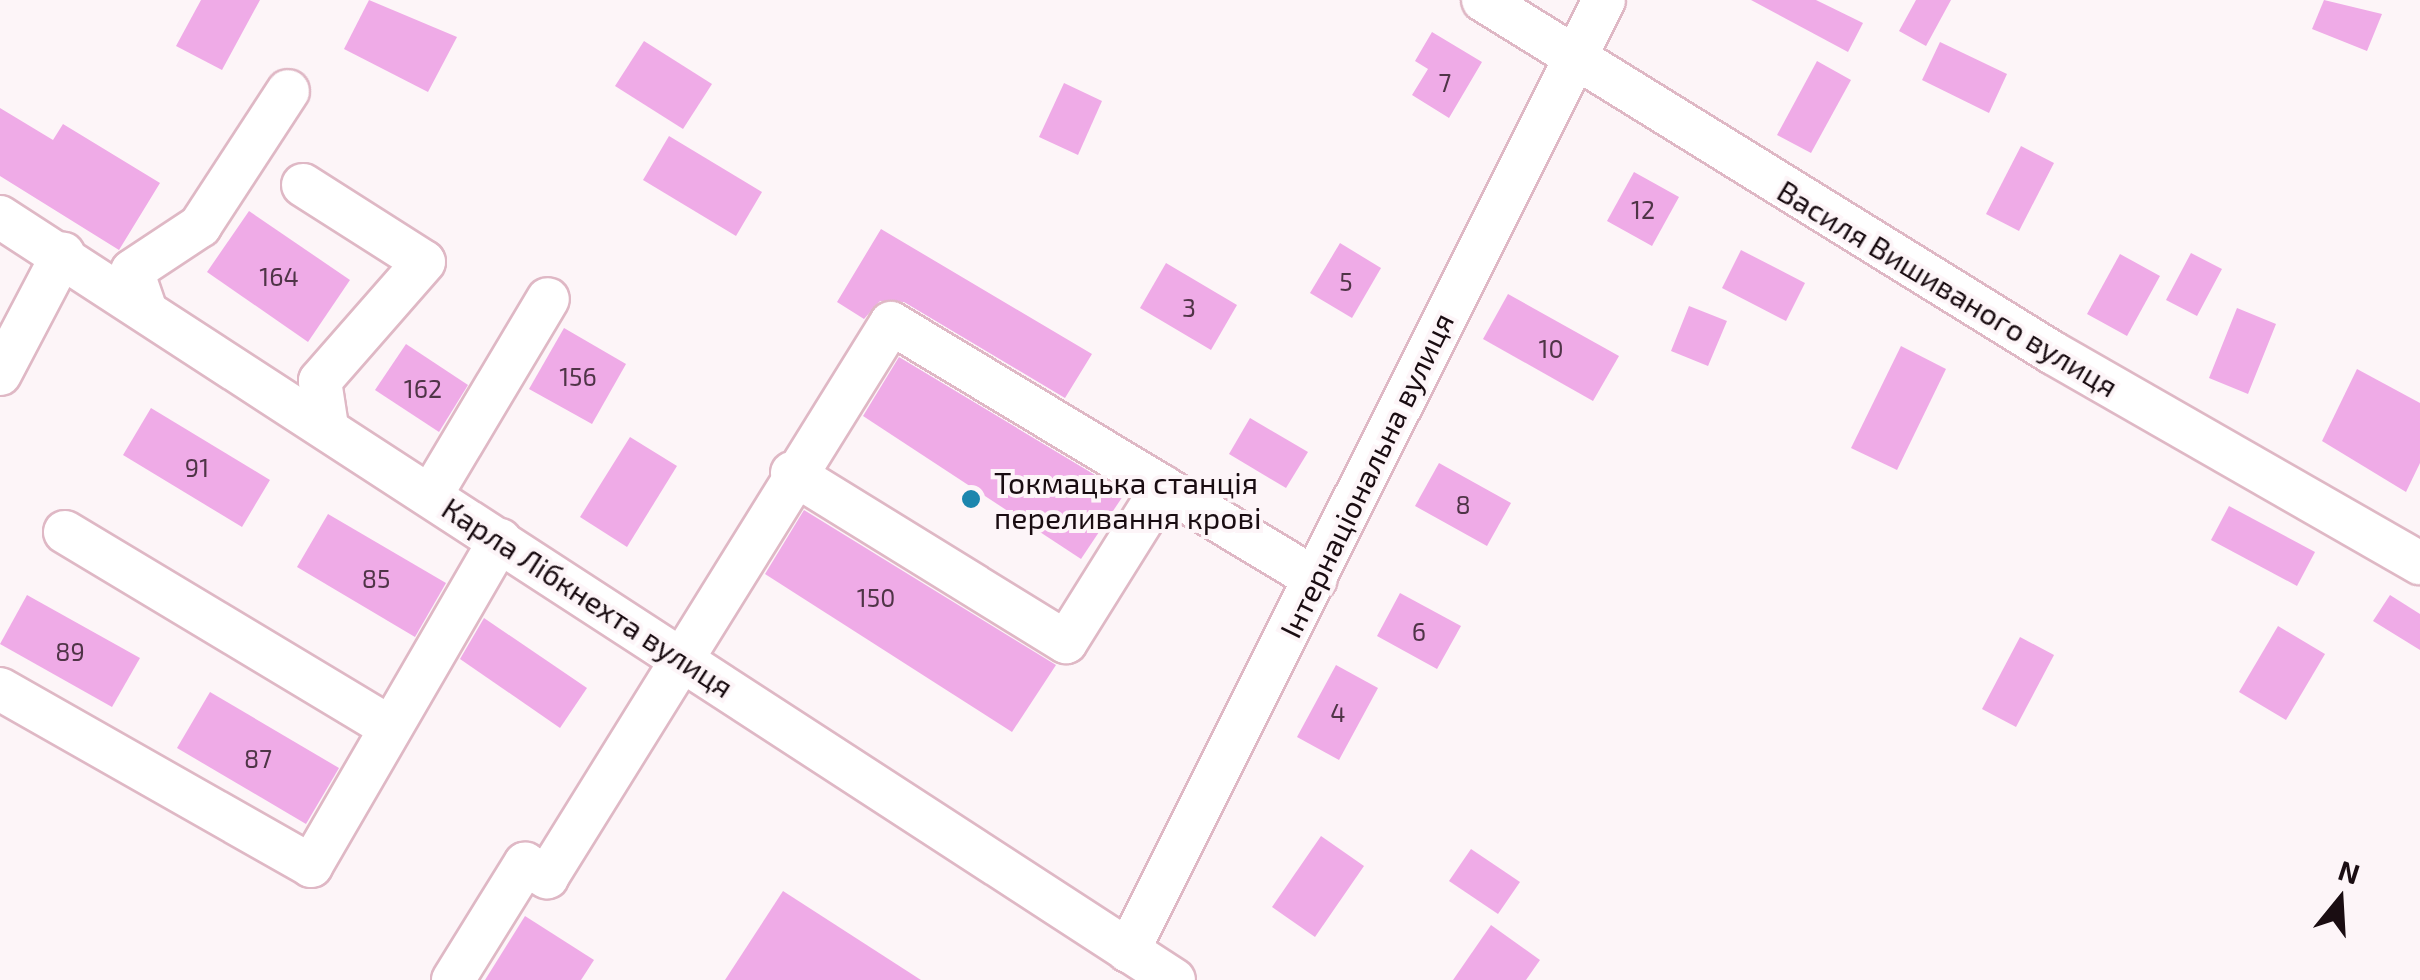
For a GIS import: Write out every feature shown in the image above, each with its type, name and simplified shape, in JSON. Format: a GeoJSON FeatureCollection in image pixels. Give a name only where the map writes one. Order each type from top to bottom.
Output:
{"type":"FeatureCollection","features":[{"type":"Feature","properties":{"kind":"street","name":"Василя Вишиваного вулиця"},"geometry":{"type":"LineString","coordinates":[[1483,0],[1571,59],[2420,563]]}},
{"type":"Feature","properties":{"kind":"street","name":"Інтернаціональна вулиця"},"geometry":{"type":"LineString","coordinates":[[1128,951],[1571,59],[1604,0]]}},
{"type":"Feature","properties":{"kind":"street"},"geometry":{"type":"LineString","coordinates":[[145,308],[132,271],[200,226],[288,92]]}},
{"type":"Feature","properties":{"kind":"street"},"geometry":{"type":"LineString","coordinates":[[303,185],[424,262],[320,381],[328,427]]}},
{"type":"Feature","properties":{"kind":"street","name":"Карла Лібкнехта вулиця"},"geometry":{"type":"LineString","coordinates":[[0,217],[63,254],[1174,980]]}},
{"type":"Feature","properties":{"kind":"street"},"geometry":{"type":"LineString","coordinates":[[0,374],[63,254]]}},
{"type":"Feature","properties":{"kind":"street"},"geometry":{"type":"LineString","coordinates":[[430,495],[548,299]]}},
{"type":"Feature","properties":{"kind":"street"},"geometry":{"type":"LineString","coordinates":[[453,980],[525,864],[546,877],[792,473],[891,324],[1316,578]]}},
{"type":"Feature","properties":{"kind":"street"},"geometry":{"type":"LineString","coordinates":[[792,473],[1066,642],[1163,487]]}},
{"type":"Feature","properties":{"kind":"street"},"geometry":{"type":"LineString","coordinates":[[65,532],[389,727]]}},
{"type":"Feature","properties":{"kind":"street"},"geometry":{"type":"LineString","coordinates":[[0,689],[311,866],[500,540]]}},
{"type":"Feature","properties":{"kind":"building"},"geometry":{"type":"Polygon","coordinates":[[[201,0],[260,0],[222,70],[176,46],[201,0]]]}},
{"type":"Feature","properties":{"kind":"building"},"geometry":{"type":"Polygon","coordinates":[[[369,0],[457,37],[428,92],[344,49],[369,0]]]}},
{"type":"Feature","properties":{"kind":"building"},"geometry":{"type":"Polygon","coordinates":[[[1751,0],[1816,0],[1863,23],[1848,52],[1751,0]]]}},
{"type":"Feature","properties":{"kind":"building"},"geometry":{"type":"Polygon","coordinates":[[[1916,0],[1951,0],[1926,46],[1899,31],[1916,0]]]}},
{"type":"Feature","properties":{"kind":"building"},"geometry":{"type":"Polygon","coordinates":[[[2324,0],[2382,14],[2367,51],[2312,29],[2324,0]]]}},
{"type":"Feature","properties":{"kind":"building"},"geometry":{"type":"Polygon","coordinates":[[[1432,32],[1482,62],[1449,118],[1412,95],[1428,69],[1415,61],[1432,32]]]}},
{"type":"Feature","properties":{"kind":"building"},"geometry":{"type":"Polygon","coordinates":[[[644,41],[712,84],[683,129],[615,86],[644,41]]]}},
{"type":"Feature","properties":{"kind":"building"},"geometry":{"type":"Polygon","coordinates":[[[1940,42],[2007,74],[1989,113],[1922,80],[1940,42]]]}},
{"type":"Feature","properties":{"kind":"building"},"geometry":{"type":"Polygon","coordinates":[[[1817,61],[1851,80],[1811,153],[1777,135],[1817,61]]]}},
{"type":"Feature","properties":{"kind":"building"},"geometry":{"type":"Polygon","coordinates":[[[1064,83],[1102,101],[1078,155],[1039,137],[1064,83]]]}},
{"type":"Feature","properties":{"kind":"building"},"geometry":{"type":"Polygon","coordinates":[[[0,108],[53,140],[63,124],[160,183],[119,250],[0,176],[0,108]]]}},
{"type":"Feature","properties":{"kind":"building"},"geometry":{"type":"Polygon","coordinates":[[[669,136],[762,192],[736,236],[643,180],[669,136]]]}},
{"type":"Feature","properties":{"kind":"building"},"geometry":{"type":"Polygon","coordinates":[[[2021,146],[2054,163],[2019,231],[1986,214],[2021,146]]]}},
{"type":"Feature","properties":{"kind":"building"},"geometry":{"type":"Polygon","coordinates":[[[1634,172],[1679,197],[1652,246],[1607,221],[1634,172]]]}},
{"type":"Feature","properties":{"kind":"building"},"geometry":{"type":"Polygon","coordinates":[[[249,211],[350,280],[308,342],[207,272],[249,211]]]}},
{"type":"Feature","properties":{"kind":"building"},"geometry":{"type":"Polygon","coordinates":[[[881,229],[1092,354],[1065,398],[904,302],[880,301],[864,319],[837,302],[881,229]]]}},
{"type":"Feature","properties":{"kind":"building"},"geometry":{"type":"Polygon","coordinates":[[[1340,243],[1381,268],[1352,318],[1310,293],[1340,243]]]}},
{"type":"Feature","properties":{"kind":"building"},"geometry":{"type":"Polygon","coordinates":[[[1741,250],[1805,283],[1786,321],[1722,288],[1741,250]]]}},
{"type":"Feature","properties":{"kind":"building"},"geometry":{"type":"Polygon","coordinates":[[[2191,253],[2222,269],[2197,316],[2166,300],[2191,253]]]}},
{"type":"Feature","properties":{"kind":"building"},"geometry":{"type":"Polygon","coordinates":[[[2120,254],[2160,276],[2127,336],[2087,314],[2120,254]]]}},
{"type":"Feature","properties":{"kind":"building"},"geometry":{"type":"Polygon","coordinates":[[[1166,263],[1237,305],[1211,350],[1140,308],[1166,263]]]}},
{"type":"Feature","properties":{"kind":"building"},"geometry":{"type":"Polygon","coordinates":[[[1508,294],[1619,356],[1593,401],[1483,339],[1508,294]]]}},
{"type":"Feature","properties":{"kind":"building"},"geometry":{"type":"Polygon","coordinates":[[[1689,306],[1727,321],[1708,366],[1671,351],[1689,306]]]}},
{"type":"Feature","properties":{"kind":"building"},"geometry":{"type":"Polygon","coordinates":[[[2237,308],[2276,324],[2248,394],[2209,378],[2237,308]]]}},
{"type":"Feature","properties":{"kind":"building"},"geometry":{"type":"Polygon","coordinates":[[[564,328],[626,364],[592,424],[529,389],[564,328]]]}},
{"type":"Feature","properties":{"kind":"building"},"geometry":{"type":"Polygon","coordinates":[[[406,344],[468,385],[439,432],[375,390],[406,344]]]}},
{"type":"Feature","properties":{"kind":"building"},"geometry":{"type":"Polygon","coordinates":[[[1901,346],[1946,369],[1897,470],[1851,448],[1901,346]]]}},
{"type":"Feature","properties":{"kind":"building"},"geometry":{"type":"Polygon","coordinates":[[[899,357],[1125,493],[1081,559],[863,416],[899,357]]]}},
{"type":"Feature","properties":{"kind":"building"},"geometry":{"type":"Polygon","coordinates":[[[2357,369],[2420,403],[2420,463],[2406,492],[2322,441],[2357,369]]]}},
{"type":"Feature","properties":{"kind":"building"},"geometry":{"type":"Polygon","coordinates":[[[151,408],[270,480],[242,527],[123,455],[151,408]]]}},
{"type":"Feature","properties":{"kind":"building"},"geometry":{"type":"Polygon","coordinates":[[[1250,418],[1308,452],[1286,488],[1229,454],[1250,418]]]}},
{"type":"Feature","properties":{"kind":"building"},"geometry":{"type":"Polygon","coordinates":[[[630,437],[677,466],[627,547],[580,517],[630,437]]]}},
{"type":"Feature","properties":{"kind":"building"},"geometry":{"type":"Polygon","coordinates":[[[1439,463],[1511,503],[1487,546],[1415,506],[1439,463]]]}},
{"type":"Feature","properties":{"kind":"building"},"geometry":{"type":"Polygon","coordinates":[[[2229,506],[2315,552],[2297,586],[2211,540],[2229,506]]]}},
{"type":"Feature","properties":{"kind":"building"},"geometry":{"type":"Polygon","coordinates":[[[804,510],[1056,665],[1012,732],[765,574],[804,510]]]}},
{"type":"Feature","properties":{"kind":"building"},"geometry":{"type":"Polygon","coordinates":[[[328,514],[446,583],[415,637],[297,567],[328,514]]]}},
{"type":"Feature","properties":{"kind":"building"},"geometry":{"type":"Polygon","coordinates":[[[1400,593],[1461,626],[1437,669],[1377,636],[1400,593]]]}},
{"type":"Feature","properties":{"kind":"building"},"geometry":{"type":"Polygon","coordinates":[[[27,595],[140,658],[112,707],[0,644],[27,595]]]}},
{"type":"Feature","properties":{"kind":"building"},"geometry":{"type":"Polygon","coordinates":[[[2390,595],[2420,614],[2420,650],[2373,621],[2390,595]]]}},
{"type":"Feature","properties":{"kind":"building"},"geometry":{"type":"Polygon","coordinates":[[[484,618],[587,688],[560,728],[460,659],[484,618]]]}},
{"type":"Feature","properties":{"kind":"building"},"geometry":{"type":"Polygon","coordinates":[[[2278,626],[2325,654],[2286,720],[2239,692],[2278,626]]]}},
{"type":"Feature","properties":{"kind":"building"},"geometry":{"type":"Polygon","coordinates":[[[2020,637],[2054,655],[2016,727],[1982,709],[2020,637]]]}},
{"type":"Feature","properties":{"kind":"building"},"geometry":{"type":"Polygon","coordinates":[[[1336,665],[1378,688],[1339,760],[1297,737],[1336,665]]]}},
{"type":"Feature","properties":{"kind":"building"},"geometry":{"type":"Polygon","coordinates":[[[210,692],[339,768],[306,824],[177,748],[210,692]]]}},
{"type":"Feature","properties":{"kind":"building"},"geometry":{"type":"Polygon","coordinates":[[[1321,836],[1364,866],[1315,937],[1272,907],[1321,836]]]}},
{"type":"Feature","properties":{"kind":"building"},"geometry":{"type":"Polygon","coordinates":[[[1471,849],[1520,882],[1498,914],[1449,881],[1471,849]]]}},
{"type":"Feature","properties":{"kind":"building"},"geometry":{"type":"Polygon","coordinates":[[[783,891],[921,980],[725,980],[783,891]]]}},
{"type":"Feature","properties":{"kind":"building"},"geometry":{"type":"Polygon","coordinates":[[[525,916],[594,960],[581,980],[485,980],[525,916]]]}},
{"type":"Feature","properties":{"kind":"building"},"geometry":{"type":"Polygon","coordinates":[[[1491,925],[1540,960],[1526,980],[1453,980],[1491,925]]]}},
{"type":"Feature","properties":{"kind":"place","name":"Токмацька станція переливання крові"},"geometry":{"type":"Point","coordinates":[971,499]}}]}
